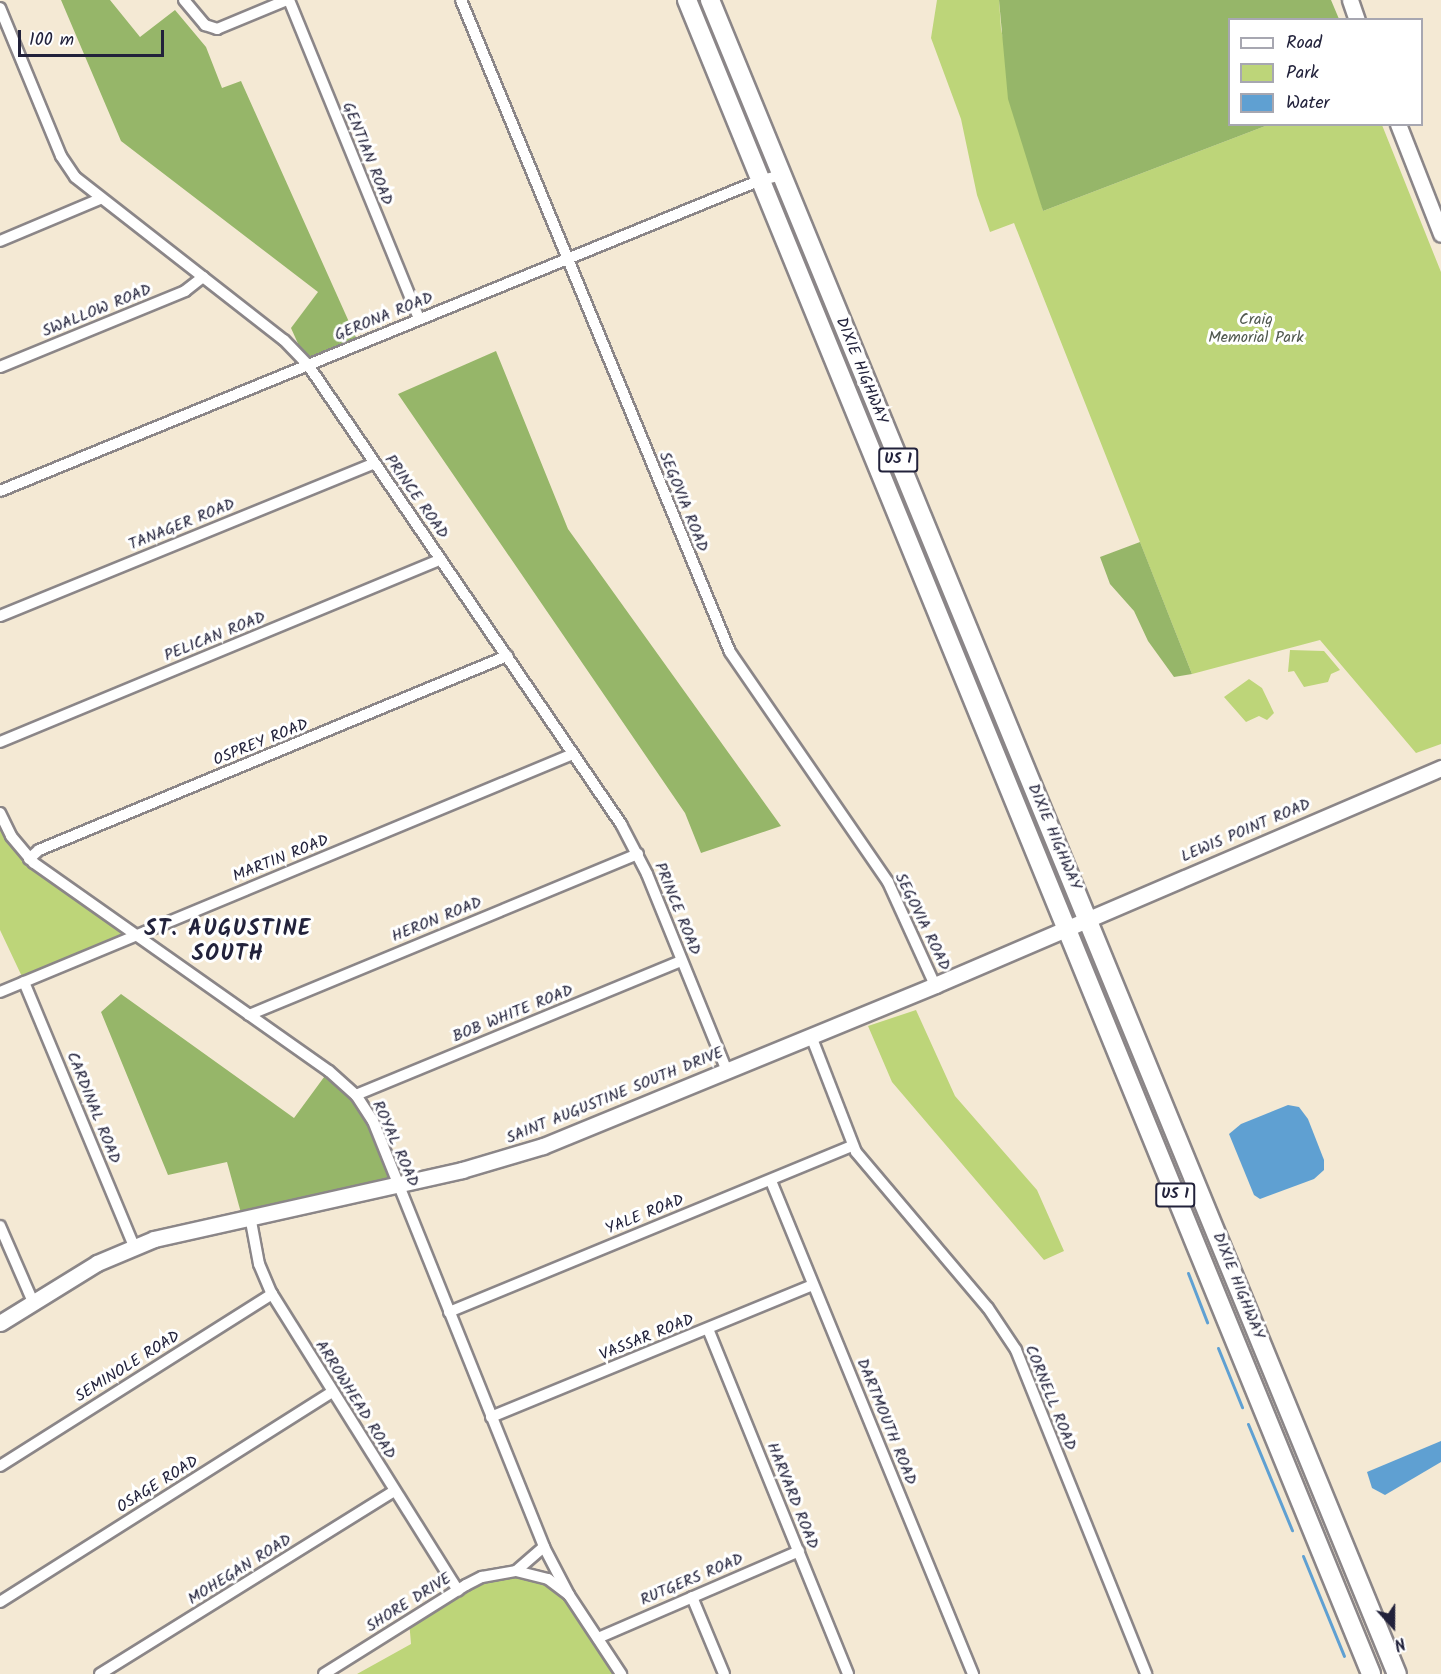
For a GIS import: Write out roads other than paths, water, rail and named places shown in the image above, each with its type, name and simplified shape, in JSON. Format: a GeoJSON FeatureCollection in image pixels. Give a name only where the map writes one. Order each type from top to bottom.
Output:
{"type":"FeatureCollection","features":[{"type":"Feature","properties":{"kind":"main road","name":"US 1"},"geometry":{"type":"LineString","coordinates":[[687,0],[758,181],[905,537]]}},
{"type":"Feature","properties":{"kind":"main road","name":"DIXIE HIGHWAY"},"geometry":{"type":"LineString","coordinates":[[710,0],[1397,1674]]}},
{"type":"Feature","properties":{"kind":"main road"},"geometry":{"type":"LineString","coordinates":[[905,537],[926,529]]}},
{"type":"Feature","properties":{"kind":"main road","name":"DIXIE HIGHWAY"},"geometry":{"type":"LineString","coordinates":[[905,537],[1371,1674]]}},
{"type":"Feature","properties":{"kind":"street"},"geometry":{"type":"LineString","coordinates":[[184,0],[204,26],[217,29],[288,0]]}},
{"type":"Feature","properties":{"kind":"street","name":"GENTIAN ROAD"},"geometry":{"type":"LineString","coordinates":[[288,0],[419,319]]}},
{"type":"Feature","properties":{"kind":"street","name":"SEGOVIA ROAD"},"geometry":{"type":"LineString","coordinates":[[461,0],[730,652],[888,882],[935,985]]}},
{"type":"Feature","properties":{"kind":"street"},"geometry":{"type":"LineString","coordinates":[[1350,0],[1356,18]]}},
{"type":"Feature","properties":{"kind":"street","name":"PRINCE ROAD"},"geometry":{"type":"LineString","coordinates":[[0,8],[61,156],[75,177],[100,199],[284,340],[308,365],[441,559],[638,854],[727,1071]]}},
{"type":"Feature","properties":{"kind":"street"},"geometry":{"type":"LineString","coordinates":[[1399,126],[1441,234]]}},
{"type":"Feature","properties":{"kind":"street","name":"GERONA ROAD"},"geometry":{"type":"LineString","coordinates":[[0,491],[758,181],[782,175]]}},
{"type":"Feature","properties":{"kind":"street"},"geometry":{"type":"LineString","coordinates":[[0,241],[100,199]]}},
{"type":"Feature","properties":{"kind":"street","name":"SWALLOW ROAD"},"geometry":{"type":"LineString","coordinates":[[0,367],[185,291],[203,277]]}},
{"type":"Feature","properties":{"kind":"street","name":"TANAGER ROAD"},"geometry":{"type":"LineString","coordinates":[[0,616],[375,463]]}},
{"type":"Feature","properties":{"kind":"street","name":"PELICAN ROAD"},"geometry":{"type":"LineString","coordinates":[[0,742],[441,559]]}},
{"type":"Feature","properties":{"kind":"street","name":"OSPREY ROAD"},"geometry":{"type":"LineString","coordinates":[[29,859],[39,850],[507,656]]}},
{"type":"Feature","properties":{"kind":"street","name":"MARTIN ROAD"},"geometry":{"type":"LineString","coordinates":[[0,992],[573,754]]}},
{"type":"Feature","properties":{"kind":"street","name":"LEWIS POINT ROAD"},"geometry":{"type":"LineString","coordinates":[[1066,928],[1441,768]]}},
{"type":"Feature","properties":{"kind":"street","name":"ROYAL ROAD"},"geometry":{"type":"LineString","coordinates":[[0,813],[11,836],[29,859],[337,1076],[356,1095],[373,1121],[544,1547],[569,1595]]}},
{"type":"Feature","properties":{"kind":"street","name":"HERON ROAD"},"geometry":{"type":"LineString","coordinates":[[249,1015],[638,854]]}},
{"type":"Feature","properties":{"kind":"street","name":"SAINT AUGUSTINE SOUTH DRIVE"},"geometry":{"type":"LineString","coordinates":[[0,1323],[96,1263],[134,1246],[250,1216],[397,1184],[543,1146],[935,985],[1066,928]]}},
{"type":"Feature","properties":{"kind":"street","name":"BOB WHITE ROAD"},"geometry":{"type":"LineString","coordinates":[[356,1095],[681,961]]}},
{"type":"Feature","properties":{"kind":"street","name":"CARDINAL ROAD"},"geometry":{"type":"LineString","coordinates":[[24,982],[134,1246]]}},
{"type":"Feature","properties":{"kind":"street","name":"CORNELL ROAD"},"geometry":{"type":"LineString","coordinates":[[811,1036],[852,1146],[988,1308],[1016,1350],[1146,1674]]}},
{"type":"Feature","properties":{"kind":"street","name":"YALE ROAD"},"geometry":{"type":"LineString","coordinates":[[449,1312],[852,1146]]}},
{"type":"Feature","properties":{"kind":"street","name":"DARTMOUTH ROAD"},"geometry":{"type":"LineString","coordinates":[[771,1181],[973,1674]]}},
{"type":"Feature","properties":{"kind":"street","name":"ARROWHEAD ROAD"},"geometry":{"type":"LineString","coordinates":[[250,1216],[259,1264],[272,1294],[331,1393],[458,1590]]}},
{"type":"Feature","properties":{"kind":"street"},"geometry":{"type":"LineString","coordinates":[[0,1226],[33,1302]]}},
{"type":"Feature","properties":{"kind":"street","name":"VASSAR ROAD"},"geometry":{"type":"LineString","coordinates":[[491,1417],[813,1285]]}},
{"type":"Feature","properties":{"kind":"street","name":"SEMINOLE ROAD"},"geometry":{"type":"LineString","coordinates":[[0,1466],[272,1294]]}},
{"type":"Feature","properties":{"kind":"street"},"geometry":{"type":"LineString","coordinates":[[1230,1329],[1252,1319]]}},
{"type":"Feature","properties":{"kind":"street","name":"HARVARD ROAD"},"geometry":{"type":"LineString","coordinates":[[708,1329],[848,1674]]}},
{"type":"Feature","properties":{"kind":"street","name":"OSAGE ROAD"},"geometry":{"type":"LineString","coordinates":[[0,1602],[331,1393]]}},
{"type":"Feature","properties":{"kind":"street","name":"MOHEGAN ROAD"},"geometry":{"type":"LineString","coordinates":[[100,1674],[394,1491]]}},
{"type":"Feature","properties":{"kind":"street"},"geometry":{"type":"LineString","coordinates":[[516,1571],[544,1547]]}},
{"type":"Feature","properties":{"kind":"street","name":"RUTGERS ROAD"},"geometry":{"type":"LineString","coordinates":[[597,1638],[799,1551]]}},
{"type":"Feature","properties":{"kind":"street","name":"SHORE DRIVE"},"geometry":{"type":"LineString","coordinates":[[324,1674],[482,1577],[516,1571],[548,1579],[569,1595],[621,1674]]}},
{"type":"Feature","properties":{"kind":"street"},"geometry":{"type":"LineString","coordinates":[[692,1597],[724,1674]]}},
{"type":"Feature","properties":{"kind":"water"},"geometry":{"type":"Polygon","coordinates":[[[1288,1105],[1299,1107],[1308,1119],[1324,1160],[1324,1170],[1314,1179],[1260,1199],[1254,1195],[1229,1134],[1241,1124],[1288,1105]]]}},
{"type":"Feature","properties":{"kind":"water"},"geometry":{"type":"Polygon","coordinates":[[[1441,1441],[1441,1462],[1385,1495],[1372,1488],[1367,1472],[1441,1441]]]}},
{"type":"Feature","properties":{"kind":"waterway"},"geometry":{"type":"LineString","coordinates":[[1188,1273],[1207,1322]]}},
{"type":"Feature","properties":{"kind":"waterway"},"geometry":{"type":"LineString","coordinates":[[1218,1348],[1242,1407]]}},
{"type":"Feature","properties":{"kind":"waterway"},"geometry":{"type":"LineString","coordinates":[[1248,1424],[1292,1530]]}},
{"type":"Feature","properties":{"kind":"waterway"},"geometry":{"type":"LineString","coordinates":[[1303,1556],[1344,1656]]}},
{"type":"Feature","properties":{"kind":"district","name":"ST. AUGUSTINE SOUTH"},"geometry":{"type":"Point","coordinates":[228,942]}},
{"type":"Feature","properties":{"kind":"park label","name":"Craig Memorial Park"},"geometry":{"type":"Point","coordinates":[1256,329]}}]}
